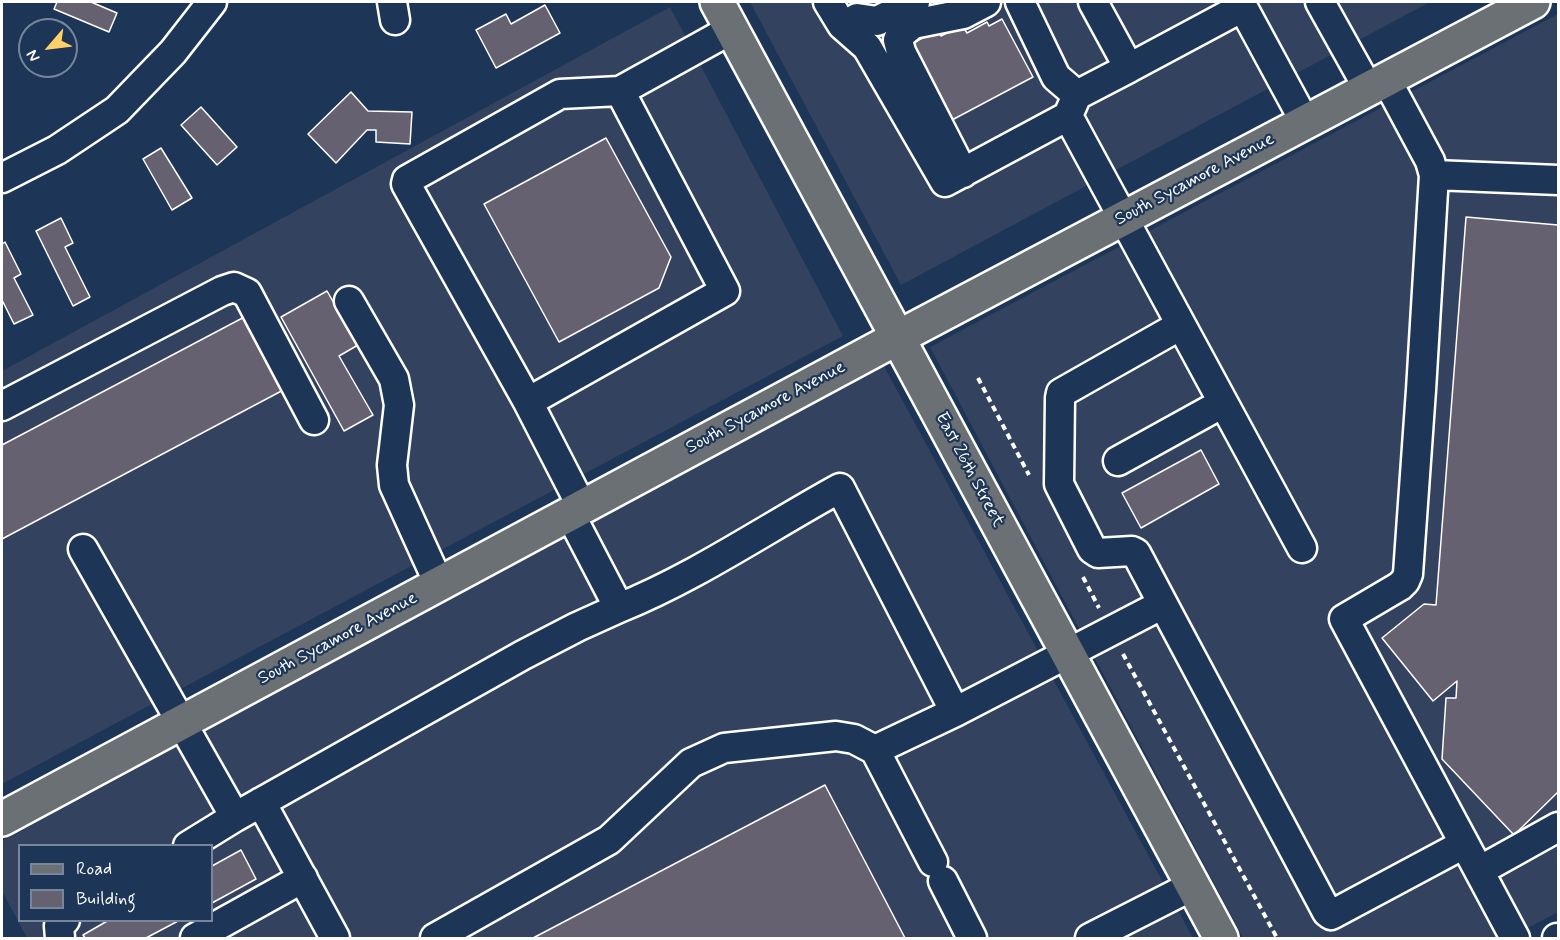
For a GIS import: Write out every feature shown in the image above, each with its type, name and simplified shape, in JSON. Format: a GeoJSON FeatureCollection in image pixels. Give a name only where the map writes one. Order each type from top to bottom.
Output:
{"type":"FeatureCollection","features":[{"type":"Feature","properties":{"kind":"main road","name":"South Sycamore Avenue"},"geometry":{"type":"LineString","coordinates":[[2,819],[897,338],[1533,2]]}},
{"type":"Feature","properties":{"kind":"main road","name":"East 26th Street"},"geometry":{"type":"LineString","coordinates":[[724,15],[1221,939]]}},
{"type":"Feature","properties":{"kind":"street"},"geometry":{"type":"LineString","coordinates":[[2,178],[57,150],[117,110],[172,52],[212,2]]}},
{"type":"Feature","properties":{"kind":"street"},"geometry":{"type":"LineString","coordinates":[[849,11],[877,21],[951,2]]}},
{"type":"Feature","properties":{"kind":"street"},"geometry":{"type":"LineString","coordinates":[[914,13],[963,14],[986,2]]}},
{"type":"Feature","properties":{"kind":"street"},"geometry":{"type":"LineString","coordinates":[[1020,2],[1072,106],[1123,218],[1302,548]]}},
{"type":"Feature","properties":{"kind":"street"},"geometry":{"type":"LineString","coordinates":[[1041,2],[1072,106]]}},
{"type":"Feature","properties":{"kind":"street"},"geometry":{"type":"LineString","coordinates":[[1094,2],[1129,68]]}},
{"type":"Feature","properties":{"kind":"street"},"geometry":{"type":"LineString","coordinates":[[1320,2],[1430,161],[1434,175],[1408,574],[1401,586],[1344,619],[1515,939]]}},
{"type":"Feature","properties":{"kind":"street"},"geometry":{"type":"LineString","coordinates":[[849,11],[867,47],[945,182],[1072,106],[1129,68],[1242,4],[1305,122]]}},
{"type":"Feature","properties":{"kind":"street"},"geometry":{"type":"LineString","coordinates":[[914,13],[898,40],[901,52],[963,173]]}},
{"type":"Feature","properties":{"kind":"street"},"geometry":{"type":"LineString","coordinates":[[619,608],[528,402],[406,184],[407,180],[560,94],[620,91],[724,15]]}},
{"type":"Feature","properties":{"kind":"street"},"geometry":{"type":"LineString","coordinates":[[528,402],[725,291],[620,91]]}},
{"type":"Feature","properties":{"kind":"street"},"geometry":{"type":"LineString","coordinates":[[1434,175],[1558,180]]}},
{"type":"Feature","properties":{"kind":"street"},"geometry":{"type":"LineString","coordinates":[[2,406],[222,291],[234,288],[247,293],[314,420]]}},
{"type":"Feature","properties":{"kind":"street"},"geometry":{"type":"LineString","coordinates":[[349,301],[394,379],[399,405],[392,465],[394,485],[439,584]]}},
{"type":"Feature","properties":{"kind":"street"},"geometry":{"type":"LineString","coordinates":[[1181,325],[1061,393],[1059,484],[1092,549],[1098,553],[1132,551],[1136,553],[1327,912],[1331,915],[1464,844]]}},
{"type":"Feature","properties":{"kind":"street"},"geometry":{"type":"LineString","coordinates":[[1118,461],[1223,403]]}},
{"type":"Feature","properties":{"kind":"street"},"geometry":{"type":"LineString","coordinates":[[191,844],[261,802],[541,646],[577,627],[644,598],[840,488],[955,712]]}},
{"type":"Feature","properties":{"kind":"street"},"geometry":{"type":"LineString","coordinates":[[83,549],[236,817]]}},
{"type":"Feature","properties":{"kind":"street"},"geometry":{"type":"LineString","coordinates":[[875,750],[955,712],[1163,604]]}},
{"type":"Feature","properties":{"kind":"street"},"geometry":{"type":"LineString","coordinates":[[435,939],[609,840],[692,763],[724,748],[836,736],[854,739],[875,750],[972,939]]}},
{"type":"Feature","properties":{"kind":"street"},"geometry":{"type":"LineString","coordinates":[[261,802],[335,939]]}},
{"type":"Feature","properties":{"kind":"street"},"geometry":{"type":"LineString","coordinates":[[1479,871],[1558,827]]}},
{"type":"Feature","properties":{"kind":"street"},"geometry":{"type":"LineString","coordinates":[[195,939],[303,878]]}},
{"type":"Feature","properties":{"kind":"street"},"geometry":{"type":"LineString","coordinates":[[1090,939],[1192,886]]}},
{"type":"Feature","properties":{"kind":"street"},"geometry":{"type":"LineString","coordinates":[[60,939],[59,926],[64,922]]}},
{"type":"Feature","properties":{"kind":"path"},"geometry":{"type":"LineString","coordinates":[[978,378],[1032,480]]}},
{"type":"Feature","properties":{"kind":"path"},"geometry":{"type":"LineString","coordinates":[[1081,572],[1277,939]]}},
{"type":"Feature","properties":{"kind":"shaded area"},"geometry":{"type":"Polygon","coordinates":[[[750,2],[1430,2],[901,285],[750,2]]]}},
{"type":"Feature","properties":{"kind":"shaded area"},"geometry":{"type":"Polygon","coordinates":[[[670,7],[843,336],[2,784],[2,371],[670,7]]]}},
{"type":"Feature","properties":{"kind":"shaded area"},"geometry":{"type":"Polygon","coordinates":[[[1558,14],[1558,912],[1509,938],[1243,938],[930,347],[1558,14]]]}},
{"type":"Feature","properties":{"kind":"shaded area"},"geometry":{"type":"Polygon","coordinates":[[[884,366],[1193,938],[27,938],[18,922],[213,922],[213,844],[18,844],[18,921],[2,891],[2,841],[884,366]]]}},
{"type":"Feature","properties":{"kind":"building"},"geometry":{"type":"Polygon","coordinates":[[[57,2],[91,2],[117,13],[109,32],[54,9],[57,2]]]}},
{"type":"Feature","properties":{"kind":"building"},"geometry":{"type":"Polygon","coordinates":[[[545,5],[560,33],[496,68],[476,30],[506,14],[511,24],[545,5]]]}},
{"type":"Feature","properties":{"kind":"building"},"geometry":{"type":"Polygon","coordinates":[[[1002,19],[1033,77],[952,120],[911,44],[938,30],[941,36],[962,25],[967,33],[987,22],[989,26],[1002,19]]]}},
{"type":"Feature","properties":{"kind":"building"},"geometry":{"type":"Polygon","coordinates":[[[351,92],[368,111],[412,112],[410,144],[376,142],[376,130],[367,130],[336,163],[308,134],[351,92]]]}},
{"type":"Feature","properties":{"kind":"building"},"geometry":{"type":"Polygon","coordinates":[[[201,107],[237,147],[217,165],[181,125],[201,107]]]}},
{"type":"Feature","properties":{"kind":"building"},"geometry":{"type":"Polygon","coordinates":[[[606,138],[671,257],[659,288],[559,342],[484,204],[606,138]]]}},
{"type":"Feature","properties":{"kind":"building"},"geometry":{"type":"Polygon","coordinates":[[[161,148],[192,198],[172,210],[143,159],[161,148]]]}},
{"type":"Feature","properties":{"kind":"building"},"geometry":{"type":"Polygon","coordinates":[[[1466,217],[1558,225],[1558,792],[1514,835],[1442,759],[1446,698],[1456,698],[1457,681],[1433,701],[1382,638],[1424,604],[1436,605],[1466,217]]]}},
{"type":"Feature","properties":{"kind":"building"},"geometry":{"type":"Polygon","coordinates":[[[61,218],[73,243],[65,247],[90,297],[73,306],[36,231],[61,218]]]}},
{"type":"Feature","properties":{"kind":"building"},"geometry":{"type":"Polygon","coordinates":[[[5,242],[21,274],[14,278],[33,315],[14,324],[2,300],[2,244],[5,242]]]}},
{"type":"Feature","properties":{"kind":"building"},"geometry":{"type":"Polygon","coordinates":[[[327,291],[358,345],[339,356],[373,415],[344,431],[281,317],[327,291]]]}},
{"type":"Feature","properties":{"kind":"building"},"geometry":{"type":"Polygon","coordinates":[[[250,314],[289,387],[2,539],[2,445],[250,314]]]}},
{"type":"Feature","properties":{"kind":"building"},"geometry":{"type":"Polygon","coordinates":[[[1201,450],[1219,484],[1141,528],[1122,493],[1201,450]]]}},
{"type":"Feature","properties":{"kind":"building"},"geometry":{"type":"Polygon","coordinates":[[[825,785],[905,938],[533,938],[825,785]]]}},
{"type":"Feature","properties":{"kind":"building"},"geometry":{"type":"Polygon","coordinates":[[[241,850],[256,879],[213,902],[213,865],[241,850]]]}},
{"type":"Feature","properties":{"kind":"building"},"geometry":{"type":"Polygon","coordinates":[[[106,922],[176,922],[146,938],[85,938],[83,935],[106,922]]]}}]}
